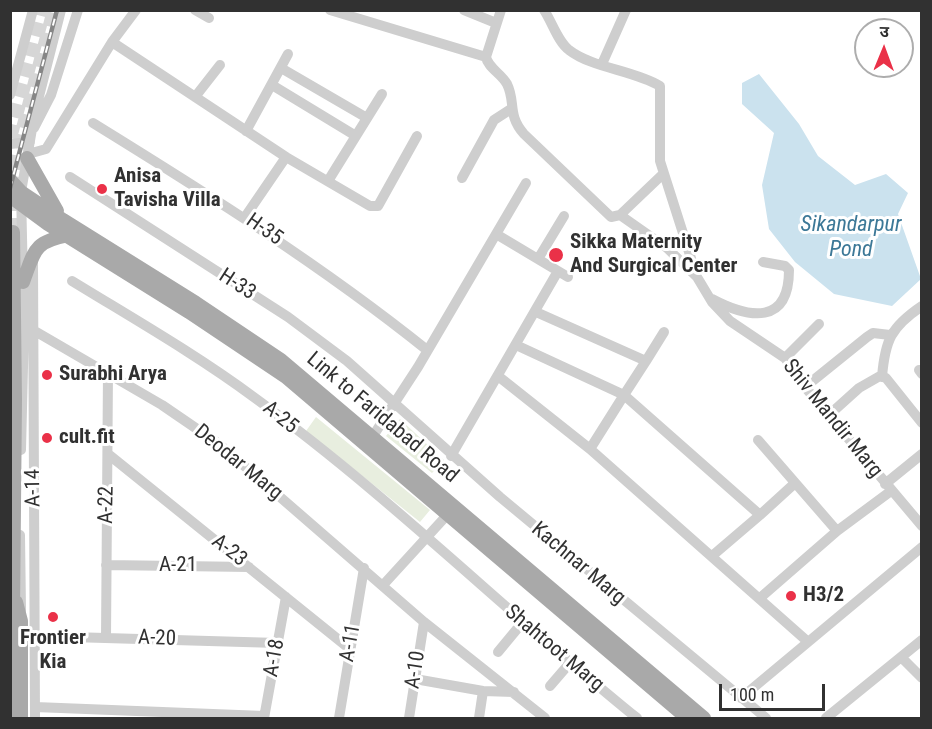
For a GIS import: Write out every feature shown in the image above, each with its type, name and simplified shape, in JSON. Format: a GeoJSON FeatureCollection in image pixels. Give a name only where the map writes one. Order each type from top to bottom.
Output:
{"type":"FeatureCollection","features":[{"type":"Feature","properties":{"kind":"main road"},"geometry":{"type":"LineString","coordinates":[[27,156],[48,200],[63,220]]}},
{"type":"Feature","properties":{"kind":"main road","name":"Link to Faridabad Road"},"geometry":{"type":"LineString","coordinates":[[10,180],[18,197],[69,235],[286,377],[687,718]]}},
{"type":"Feature","properties":{"kind":"main road","name":"Link to Faridabad Road"},"geometry":{"type":"LineString","coordinates":[[18,197],[63,220],[253,340],[373,436],[704,718]]}},
{"type":"Feature","properties":{"kind":"main road"},"geometry":{"type":"LineString","coordinates":[[12,718],[15,228]]}},
{"type":"Feature","properties":{"kind":"main road"},"geometry":{"type":"LineString","coordinates":[[23,282],[33,256],[47,239],[69,235]]}},
{"type":"Feature","properties":{"kind":"main road"},"geometry":{"type":"LineString","coordinates":[[12,589],[21,621],[21,718]]}},
{"type":"Feature","properties":{"kind":"street"},"geometry":{"type":"LineString","coordinates":[[10,95],[33,10]]}},
{"type":"Feature","properties":{"kind":"street"},"geometry":{"type":"LineString","coordinates":[[12,513],[28,410],[23,282],[15,228],[18,197],[61,10]]}},
{"type":"Feature","properties":{"kind":"street"},"geometry":{"type":"LineString","coordinates":[[10,144],[31,137],[51,94],[78,10]]}},
{"type":"Feature","properties":{"kind":"street"},"geometry":{"type":"LineString","coordinates":[[27,156],[46,148],[112,42],[136,10]]}},
{"type":"Feature","properties":{"kind":"street"},"geometry":{"type":"LineString","coordinates":[[195,10],[209,18]]}},
{"type":"Feature","properties":{"kind":"street"},"geometry":{"type":"LineString","coordinates":[[330,10],[359,14],[486,57],[501,10]]}},
{"type":"Feature","properties":{"kind":"street"},"geometry":{"type":"LineString","coordinates":[[464,10],[496,23]]}},
{"type":"Feature","properties":{"kind":"street"},"geometry":{"type":"LineString","coordinates":[[544,10],[568,50],[602,64],[647,78],[660,86],[659,152],[663,174],[697,277]]}},
{"type":"Feature","properties":{"kind":"street"},"geometry":{"type":"LineString","coordinates":[[602,64],[626,10]]}},
{"type":"Feature","properties":{"kind":"street"},"geometry":{"type":"LineString","coordinates":[[112,42],[286,157],[370,206],[378,206],[417,136]]}},
{"type":"Feature","properties":{"kind":"street"},"geometry":{"type":"LineString","coordinates":[[246,131],[288,54]]}},
{"type":"Feature","properties":{"kind":"street","name":"Shiv Mandir Marg"},"geometry":{"type":"LineString","coordinates":[[486,57],[487,63],[507,85],[513,120],[524,134],[611,217],[620,215],[667,248],[697,277],[710,298],[737,326],[785,358],[805,387],[921,526]]}},
{"type":"Feature","properties":{"kind":"street"},"geometry":{"type":"LineString","coordinates":[[195,97],[220,64]]}},
{"type":"Feature","properties":{"kind":"street"},"geometry":{"type":"LineString","coordinates":[[280,68],[367,118]]}},
{"type":"Feature","properties":{"kind":"street"},"geometry":{"type":"LineString","coordinates":[[272,85],[356,136]]}},
{"type":"Feature","properties":{"kind":"street"},"geometry":{"type":"LineString","coordinates":[[328,181],[382,94]]}},
{"type":"Feature","properties":{"kind":"street"},"geometry":{"type":"LineString","coordinates":[[462,178],[497,116],[511,109]]}},
{"type":"Feature","properties":{"kind":"street","name":"H-35"},"geometry":{"type":"LineString","coordinates":[[93,123],[245,217],[387,318],[427,350]]}},
{"type":"Feature","properties":{"kind":"street"},"geometry":{"type":"LineString","coordinates":[[245,217],[286,157]]}},
{"type":"Feature","properties":{"kind":"street"},"geometry":{"type":"LineString","coordinates":[[620,215],[663,174]]}},
{"type":"Feature","properties":{"kind":"street","name":"H-33"},"geometry":{"type":"LineString","coordinates":[[70,177],[317,338],[347,361],[394,404]]}},
{"type":"Feature","properties":{"kind":"street"},"geometry":{"type":"LineString","coordinates":[[373,436],[526,183]]}},
{"type":"Feature","properties":{"kind":"street"},"geometry":{"type":"LineString","coordinates":[[538,259],[564,216]]}},
{"type":"Feature","properties":{"kind":"street"},"geometry":{"type":"LineString","coordinates":[[451,456],[536,312],[563,274],[496,234]]}},
{"type":"Feature","properties":{"kind":"street"},"geometry":{"type":"LineString","coordinates":[[710,298],[749,313],[769,313],[780,304],[785,294],[790,255]]}},
{"type":"Feature","properties":{"kind":"street","name":"A-14"},"geometry":{"type":"LineString","coordinates":[[33,256],[33,330],[28,410],[36,636],[35,718]]}},
{"type":"Feature","properties":{"kind":"street"},"geometry":{"type":"LineString","coordinates":[[763,262],[785,266],[789,270]]}},
{"type":"Feature","properties":{"kind":"street","name":"A-25"},"geometry":{"type":"LineString","coordinates":[[72,281],[188,351],[256,398],[427,535],[472,578]]}},
{"type":"Feature","properties":{"kind":"street"},"geometry":{"type":"LineString","coordinates":[[882,377],[885,348],[890,335],[921,306]]}},
{"type":"Feature","properties":{"kind":"street"},"geometry":{"type":"LineString","coordinates":[[536,312],[646,361]]}},
{"type":"Feature","properties":{"kind":"street"},"geometry":{"type":"LineString","coordinates":[[785,358],[819,324]]}},
{"type":"Feature","properties":{"kind":"street","name":"Deodar Marg"},"geometry":{"type":"LineString","coordinates":[[33,330],[108,371],[219,444],[384,584],[424,622],[514,692]]}},
{"type":"Feature","properties":{"kind":"street"},"geometry":{"type":"LineString","coordinates":[[590,449],[663,332]]}},
{"type":"Feature","properties":{"kind":"street"},"geometry":{"type":"LineString","coordinates":[[805,387],[873,333],[890,335]]}},
{"type":"Feature","properties":{"kind":"street"},"geometry":{"type":"LineString","coordinates":[[516,345],[624,395],[760,515]]}},
{"type":"Feature","properties":{"kind":"street","name":"A-22"},"geometry":{"type":"LineString","coordinates":[[106,638],[108,371]]}},
{"type":"Feature","properties":{"kind":"street"},"geometry":{"type":"LineString","coordinates":[[498,376],[590,449],[807,641]]}},
{"type":"Feature","properties":{"kind":"street"},"geometry":{"type":"LineString","coordinates":[[829,416],[859,388],[875,377],[882,377],[886,378],[921,423]]}},
{"type":"Feature","properties":{"kind":"street","name":"Kachnar Marg"},"geometry":{"type":"LineString","coordinates":[[394,404],[451,456],[766,718]]}},
{"type":"Feature","properties":{"kind":"street"},"geometry":{"type":"LineString","coordinates":[[758,440],[837,531]]}},
{"type":"Feature","properties":{"kind":"street","name":"A-23"},"geometry":{"type":"LineString","coordinates":[[108,454],[350,649]]}},
{"type":"Feature","properties":{"kind":"street"},"geometry":{"type":"LineString","coordinates":[[760,598],[888,487],[921,454]]}},
{"type":"Feature","properties":{"kind":"street"},"geometry":{"type":"LineString","coordinates":[[19,478],[21,621]]}},
{"type":"Feature","properties":{"kind":"street"},"geometry":{"type":"LineString","coordinates":[[712,556],[794,484]]}},
{"type":"Feature","properties":{"kind":"street"},"geometry":{"type":"LineString","coordinates":[[384,584],[448,514]]}},
{"type":"Feature","properties":{"kind":"street"},"geometry":{"type":"LineString","coordinates":[[741,698],[921,547]]}},
{"type":"Feature","properties":{"kind":"street","name":"A-21"},"geometry":{"type":"LineString","coordinates":[[106,566],[249,567]]}},
{"type":"Feature","properties":{"kind":"street","name":"A-11"},"geometry":{"type":"LineString","coordinates":[[339,718],[364,568]]}},
{"type":"Feature","properties":{"kind":"street","name":"Shahtoot Marg"},"geometry":{"type":"LineString","coordinates":[[472,578],[569,664],[637,718]]}},
{"type":"Feature","properties":{"kind":"street","name":"A-18"},"geometry":{"type":"LineString","coordinates":[[264,717],[286,597]]}},
{"type":"Feature","properties":{"kind":"street","name":"A-10"},"geometry":{"type":"LineString","coordinates":[[409,718],[424,622]]}},
{"type":"Feature","properties":{"kind":"street"},"geometry":{"type":"LineString","coordinates":[[498,652],[522,623]]}},
{"type":"Feature","properties":{"kind":"street","name":"A-20"},"geometry":{"type":"LineString","coordinates":[[36,636],[278,643]]}},
{"type":"Feature","properties":{"kind":"street"},"geometry":{"type":"LineString","coordinates":[[826,718],[921,640]]}},
{"type":"Feature","properties":{"kind":"street"},"geometry":{"type":"LineString","coordinates":[[901,657],[921,678]]}},
{"type":"Feature","properties":{"kind":"street"},"geometry":{"type":"LineString","coordinates":[[550,686],[569,664]]}},
{"type":"Feature","properties":{"kind":"street"},"geometry":{"type":"LineString","coordinates":[[414,679],[483,691],[514,692],[545,718]]}},
{"type":"Feature","properties":{"kind":"street"},"geometry":{"type":"LineString","coordinates":[[479,718],[483,691]]}},
{"type":"Feature","properties":{"kind":"street"},"geometry":{"type":"LineString","coordinates":[[35,706],[107,714],[264,717]]}},
{"type":"Feature","properties":{"kind":"green space"},"geometry":{"type":"Polygon","coordinates":[[[316,417],[430,510],[420,522],[306,431],[316,417]]]}},
{"type":"Feature","properties":{"kind":"green space"},"geometry":{"type":"Polygon","coordinates":[[[400,419],[444,460],[432,473],[386,436],[400,419]]]}},
{"type":"Feature","properties":{"kind":"water","name":"Sikandarpur Pond"},"geometry":{"type":"Polygon","coordinates":[[[759,74],[799,124],[818,156],[855,185],[886,174],[908,193],[898,214],[921,279],[892,306],[834,294],[795,262],[769,229],[762,185],[774,133],[742,104],[742,83],[759,74]]]}},
{"type":"Feature","properties":{"kind":"tunnel"},"geometry":{"type":"LineString","coordinates":[[10,138],[44,10]]}},
{"type":"Feature","properties":{"kind":"tunnel"},"geometry":{"type":"LineString","coordinates":[[13,232],[13,180],[21,136],[54,10]]}},
{"type":"Feature","properties":{"kind":"railway"},"geometry":{"type":"LineString","coordinates":[[10,188],[57,10]]}},
{"type":"Feature","properties":{"kind":"place","name":"Anisa Tavisha Villa"},"geometry":{"type":"Point","coordinates":[102,189]}},
{"type":"Feature","properties":{"kind":"place","name":"Sikka Maternity And Surgical Center"},"geometry":{"type":"Point","coordinates":[556,255]}},
{"type":"Feature","properties":{"kind":"place","name":"Surabhi Arya"},"geometry":{"type":"Point","coordinates":[47,375]}},
{"type":"Feature","properties":{"kind":"place","name":"cult.fit"},"geometry":{"type":"Point","coordinates":[47,438]}},
{"type":"Feature","properties":{"kind":"place","name":"H3/2"},"geometry":{"type":"Point","coordinates":[791,596]}},
{"type":"Feature","properties":{"kind":"place","name":"Frontier Kia"},"geometry":{"type":"Point","coordinates":[53,617]}}]}
